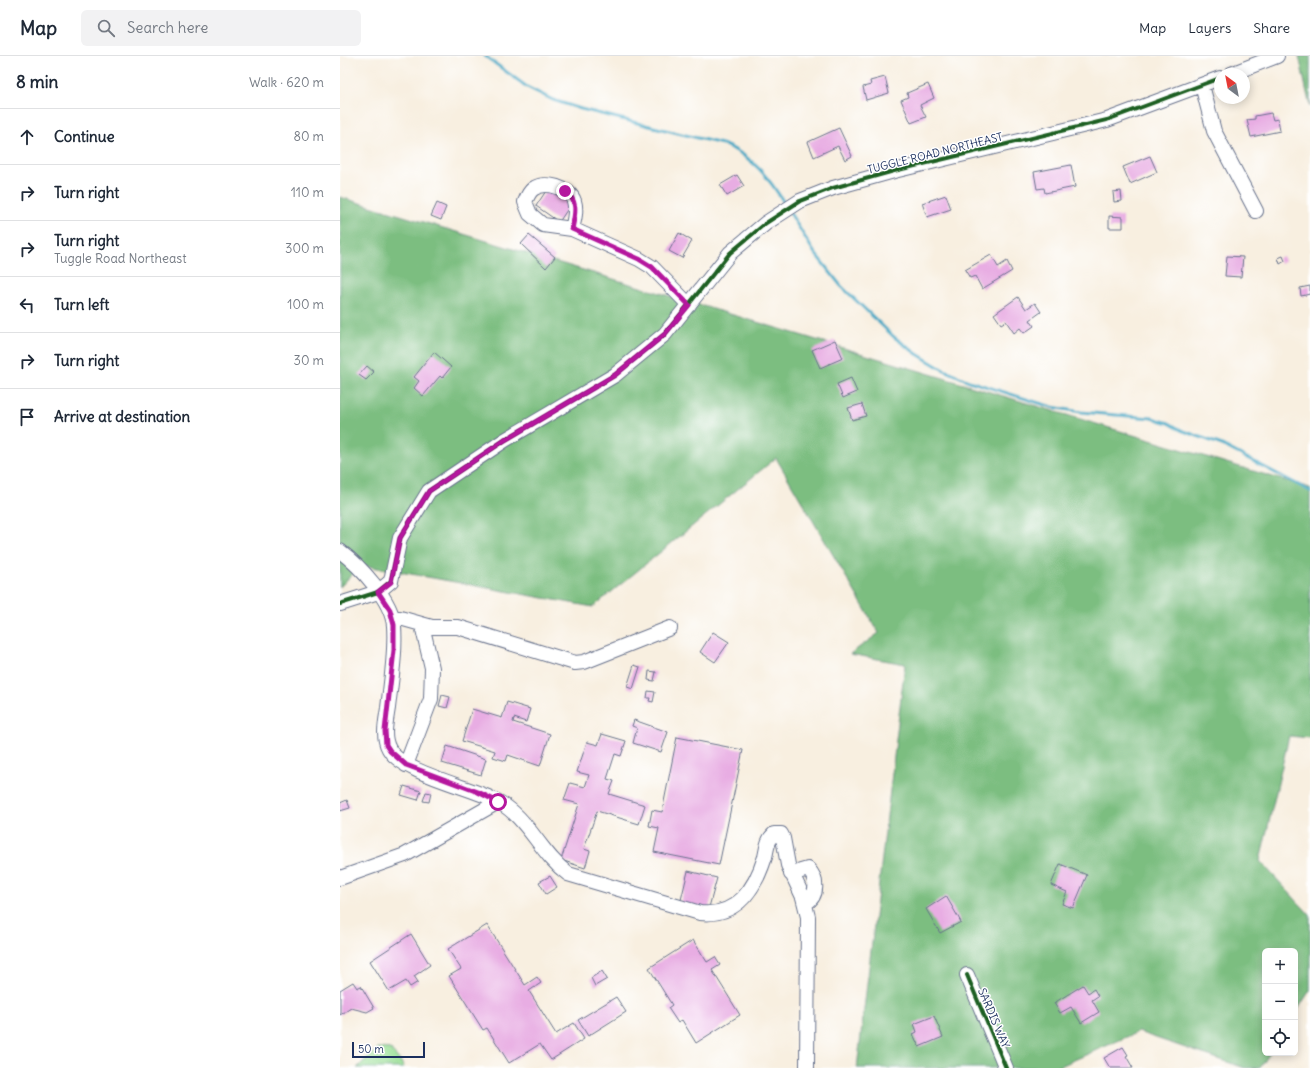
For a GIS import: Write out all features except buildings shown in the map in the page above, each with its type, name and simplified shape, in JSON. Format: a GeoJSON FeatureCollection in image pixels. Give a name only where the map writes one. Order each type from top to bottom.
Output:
{"type":"FeatureCollection","features":[{"type":"Feature","properties":{"kind":"street"},"geometry":{"type":"LineString","coordinates":[[1246,68],[1277,56]]}},
{"type":"Feature","properties":{"kind":"street","name":"TUGGLE ROAD NORTHEAST"},"geometry":{"type":"LineString","coordinates":[[340,604],[378,592],[391,582],[400,538],[429,491],[505,440],[615,375],[665,334],[730,253],[766,223],[800,201],[833,188],[894,171],[1106,120],[1214,80]]}},
{"type":"Feature","properties":{"kind":"street"},"geometry":{"type":"LineString","coordinates":[[1202,84],[1214,131],[1256,211]]}},
{"type":"Feature","properties":{"kind":"street"},"geometry":{"type":"LineString","coordinates":[[572,229],[639,259],[652,267],[689,305]]}},
{"type":"Feature","properties":{"kind":"street"},"geometry":{"type":"LineString","coordinates":[[340,551],[360,569],[378,592],[390,610],[393,618],[394,650],[385,738],[390,751],[406,765],[478,792],[510,809],[520,819],[555,864],[568,874],[700,913],[714,914],[727,910],[741,900],[752,886],[761,867],[768,841],[774,834],[779,834],[783,838],[787,862],[791,874],[806,903],[808,917],[807,1068]]}},
{"type":"Feature","properties":{"kind":"street"},"geometry":{"type":"LineString","coordinates":[[393,618],[400,618],[422,625],[458,627],[575,664],[584,662],[670,628]]}},
{"type":"Feature","properties":{"kind":"street"},"geometry":{"type":"LineString","coordinates":[[406,765],[431,699],[432,668],[422,625]]}},
{"type":"Feature","properties":{"kind":"street"},"geometry":{"type":"LineString","coordinates":[[340,878],[405,855],[498,802]]}},
{"type":"Feature","properties":{"kind":"street","name":"SARDIS WAY"},"geometry":{"type":"LineString","coordinates":[[966,975],[1006,1068]]}},
{"type":"Feature","properties":{"kind":"green space"},"geometry":{"type":"Polygon","coordinates":[[[1299,56],[1310,56],[1310,107],[1299,56]]]}},
{"type":"Feature","properties":{"kind":"green space"},"geometry":{"type":"Polygon","coordinates":[[[340,197],[1310,488],[1310,738],[1289,736],[1260,861],[1310,915],[1310,990],[1298,1009],[1298,948],[1262,948],[1262,1056],[1268,1056],[1260,1068],[1245,1068],[1138,1032],[1056,1068],[857,1068],[905,664],[850,654],[879,633],[776,458],[593,607],[361,565],[340,587],[340,197]]]}},
{"type":"Feature","properties":{"kind":"green space"},"geometry":{"type":"Polygon","coordinates":[[[378,1048],[390,1049],[404,1068],[357,1068],[378,1048]]]}},
{"type":"Feature","properties":{"kind":"waterway"},"geometry":{"type":"LineString","coordinates":[[485,56],[527,87],[553,100],[581,109],[722,144],[733,149],[751,161],[767,177],[786,206]]}},
{"type":"Feature","properties":{"kind":"waterway"},"geometry":{"type":"LineString","coordinates":[[790,213],[814,252],[841,286],[894,337],[917,354],[942,369],[969,381],[1052,407],[1081,412],[1152,418],[1169,423],[1181,430],[1222,445],[1310,491]]}},
{"type":"Feature","properties":{"kind":"cycle path"},"geometry":{"type":"LineString","coordinates":[[340,604],[378,592],[391,581],[400,538],[429,491],[505,440],[615,375],[665,334],[730,253],[766,223],[800,201],[833,188],[894,171],[1107,120],[1214,80]]}},
{"type":"Feature","properties":{"kind":"cycle path"},"geometry":{"type":"LineString","coordinates":[[967,975],[1006,1068]]}},
{"type":"Feature","properties":{"kind":"route"},"geometry":{"type":"LineString","coordinates":[[498,802],[478,792],[406,765],[397,759],[386,745],[385,724],[394,650],[394,625],[390,610],[378,592],[386,588],[391,582],[400,538],[429,491],[471,461],[615,375],[665,334],[689,305],[652,267],[627,253],[572,229],[576,208],[571,196],[565,191]]}}]}
